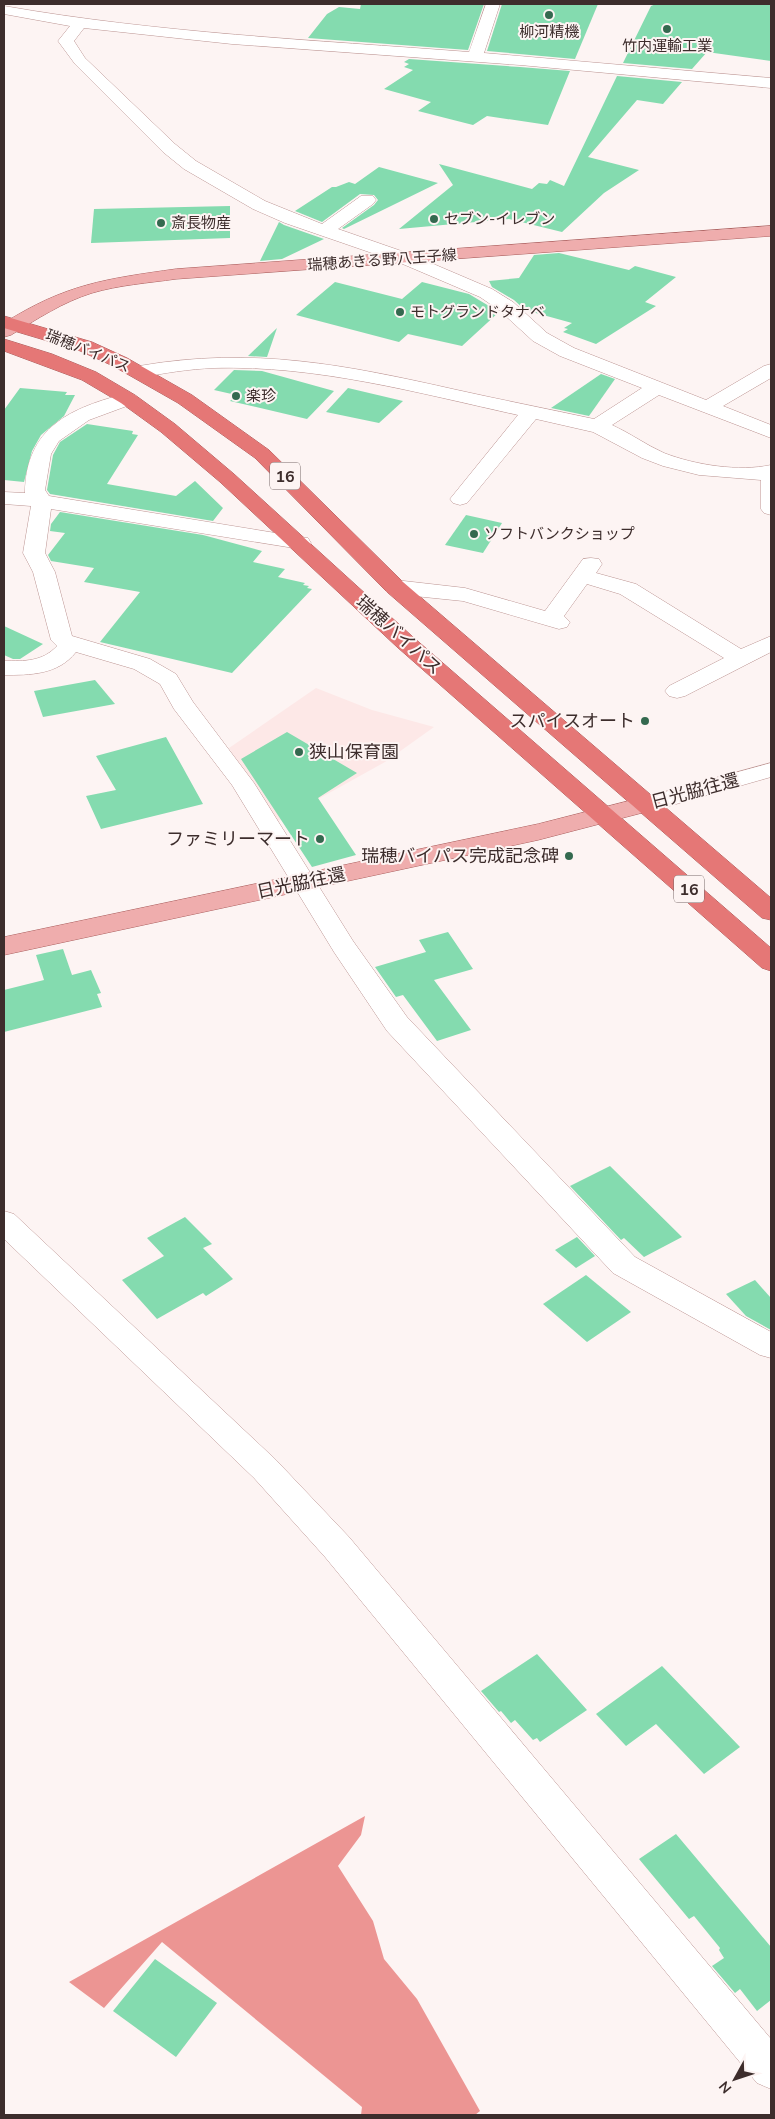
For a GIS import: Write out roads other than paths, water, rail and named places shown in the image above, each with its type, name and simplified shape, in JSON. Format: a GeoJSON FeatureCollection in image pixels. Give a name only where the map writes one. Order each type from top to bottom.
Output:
{"type":"FeatureCollection","features":[{"type":"Feature","properties":{"kind":"highway","name":"瑞穂バイパス"},"geometry":{"type":"LineString","coordinates":[[7,326],[85,346],[139,372],[201,410],[262,454],[395,587],[771,912]]}},
{"type":"Feature","properties":{"kind":"highway","name":"瑞穂バイパス"},"geometry":{"type":"LineString","coordinates":[[4,345],[45,358],[89,376],[128,399],[168,428],[300,544],[405,642],[606,815],[771,962]]}},
{"type":"Feature","properties":{"kind":"main road","name":"瑞穂あきる野八王子線"},"geometry":{"type":"LineString","coordinates":[[7,326],[75,293],[114,283],[176,274],[771,231]]}},
{"type":"Feature","properties":{"kind":"main road","name":"日光脇往還"},"geometry":{"type":"LineString","coordinates":[[4,946],[304,882],[648,804]]}},
{"type":"Feature","properties":{"kind":"street"},"geometry":{"type":"LineString","coordinates":[[474,57],[493,4]]}},
{"type":"Feature","properties":{"kind":"street"},"geometry":{"type":"LineString","coordinates":[[4,10],[79,24],[183,36],[474,57],[771,83]]}},
{"type":"Feature","properties":{"kind":"street"},"geometry":{"type":"LineString","coordinates":[[79,24],[66,41],[72,53],[169,148],[190,165],[259,205],[324,231],[404,258],[486,293],[506,306],[540,336],[567,352],[771,432]]}},
{"type":"Feature","properties":{"kind":"street"},"geometry":{"type":"LineString","coordinates":[[324,231],[367,200]]}},
{"type":"Feature","properties":{"kind":"street"},"geometry":{"type":"LineString","coordinates":[[139,372],[170,365],[231,360],[265,361],[371,377],[596,426],[645,452],[677,463],[713,470],[771,473],[771,509]]}},
{"type":"Feature","properties":{"kind":"street"},"geometry":{"type":"LineString","coordinates":[[708,407],[771,370]]}},
{"type":"Feature","properties":{"kind":"street"},"geometry":{"type":"LineString","coordinates":[[596,426],[658,387]]}},
{"type":"Feature","properties":{"kind":"street"},"geometry":{"type":"LineString","coordinates":[[42,500],[35,494],[34,490],[44,446],[66,426],[102,407],[128,399]]}},
{"type":"Feature","properties":{"kind":"street"},"geometry":{"type":"LineString","coordinates":[[460,498],[532,412]]}},
{"type":"Feature","properties":{"kind":"street"},"geometry":{"type":"LineString","coordinates":[[4,498],[42,500],[300,544]]}},
{"type":"Feature","properties":{"kind":"street"},"geometry":{"type":"LineString","coordinates":[[42,500],[34,553],[44,572],[62,640],[109,653],[166,676],[183,706],[208,733],[304,882],[366,983],[398,1024],[624,1264],[771,1346]]}},
{"type":"Feature","properties":{"kind":"street"},"geometry":{"type":"LineString","coordinates":[[395,587],[464,595],[554,621],[587,570],[628,589],[741,658]]}},
{"type":"Feature","properties":{"kind":"street"},"geometry":{"type":"LineString","coordinates":[[677,691],[771,643]]}},
{"type":"Feature","properties":{"kind":"street"},"geometry":{"type":"LineString","coordinates":[[4,668],[33,668],[48,664],[62,656],[72,644]]}},
{"type":"Feature","properties":{"kind":"street","name":"日光脇往還"},"geometry":{"type":"LineString","coordinates":[[648,804],[771,770]]}},
{"type":"Feature","properties":{"kind":"street"},"geometry":{"type":"LineString","coordinates":[[4,1222],[265,1469],[337,1547],[771,2069]]}},
{"type":"Feature","properties":{"kind":"place","name":"柳河精機"},"geometry":{"type":"Point","coordinates":[549,15]}},
{"type":"Feature","properties":{"kind":"place","name":"竹内運輸工業"},"geometry":{"type":"Point","coordinates":[667,29]}},
{"type":"Feature","properties":{"kind":"place","name":"セブン-イレブン"},"geometry":{"type":"Point","coordinates":[434,219]}},
{"type":"Feature","properties":{"kind":"place","name":"斎長物産"},"geometry":{"type":"Point","coordinates":[161,223]}},
{"type":"Feature","properties":{"kind":"place","name":"モトグランドタナベ"},"geometry":{"type":"Point","coordinates":[400,312]}},
{"type":"Feature","properties":{"kind":"place","name":"楽珍"},"geometry":{"type":"Point","coordinates":[236,396]}},
{"type":"Feature","properties":{"kind":"place","name":"ソフトバンクショップ"},"geometry":{"type":"Point","coordinates":[474,534]}},
{"type":"Feature","properties":{"kind":"place","name":"スパイスオート"},"geometry":{"type":"Point","coordinates":[645,721]}},
{"type":"Feature","properties":{"kind":"place","name":"狭山保育園"},"geometry":{"type":"Point","coordinates":[299,752]}},
{"type":"Feature","properties":{"kind":"place","name":"ファミリーマート"},"geometry":{"type":"Point","coordinates":[320,839]}},
{"type":"Feature","properties":{"kind":"place","name":"瑞穂バイパス完成記念碑"},"geometry":{"type":"Point","coordinates":[569,856]}}]}
